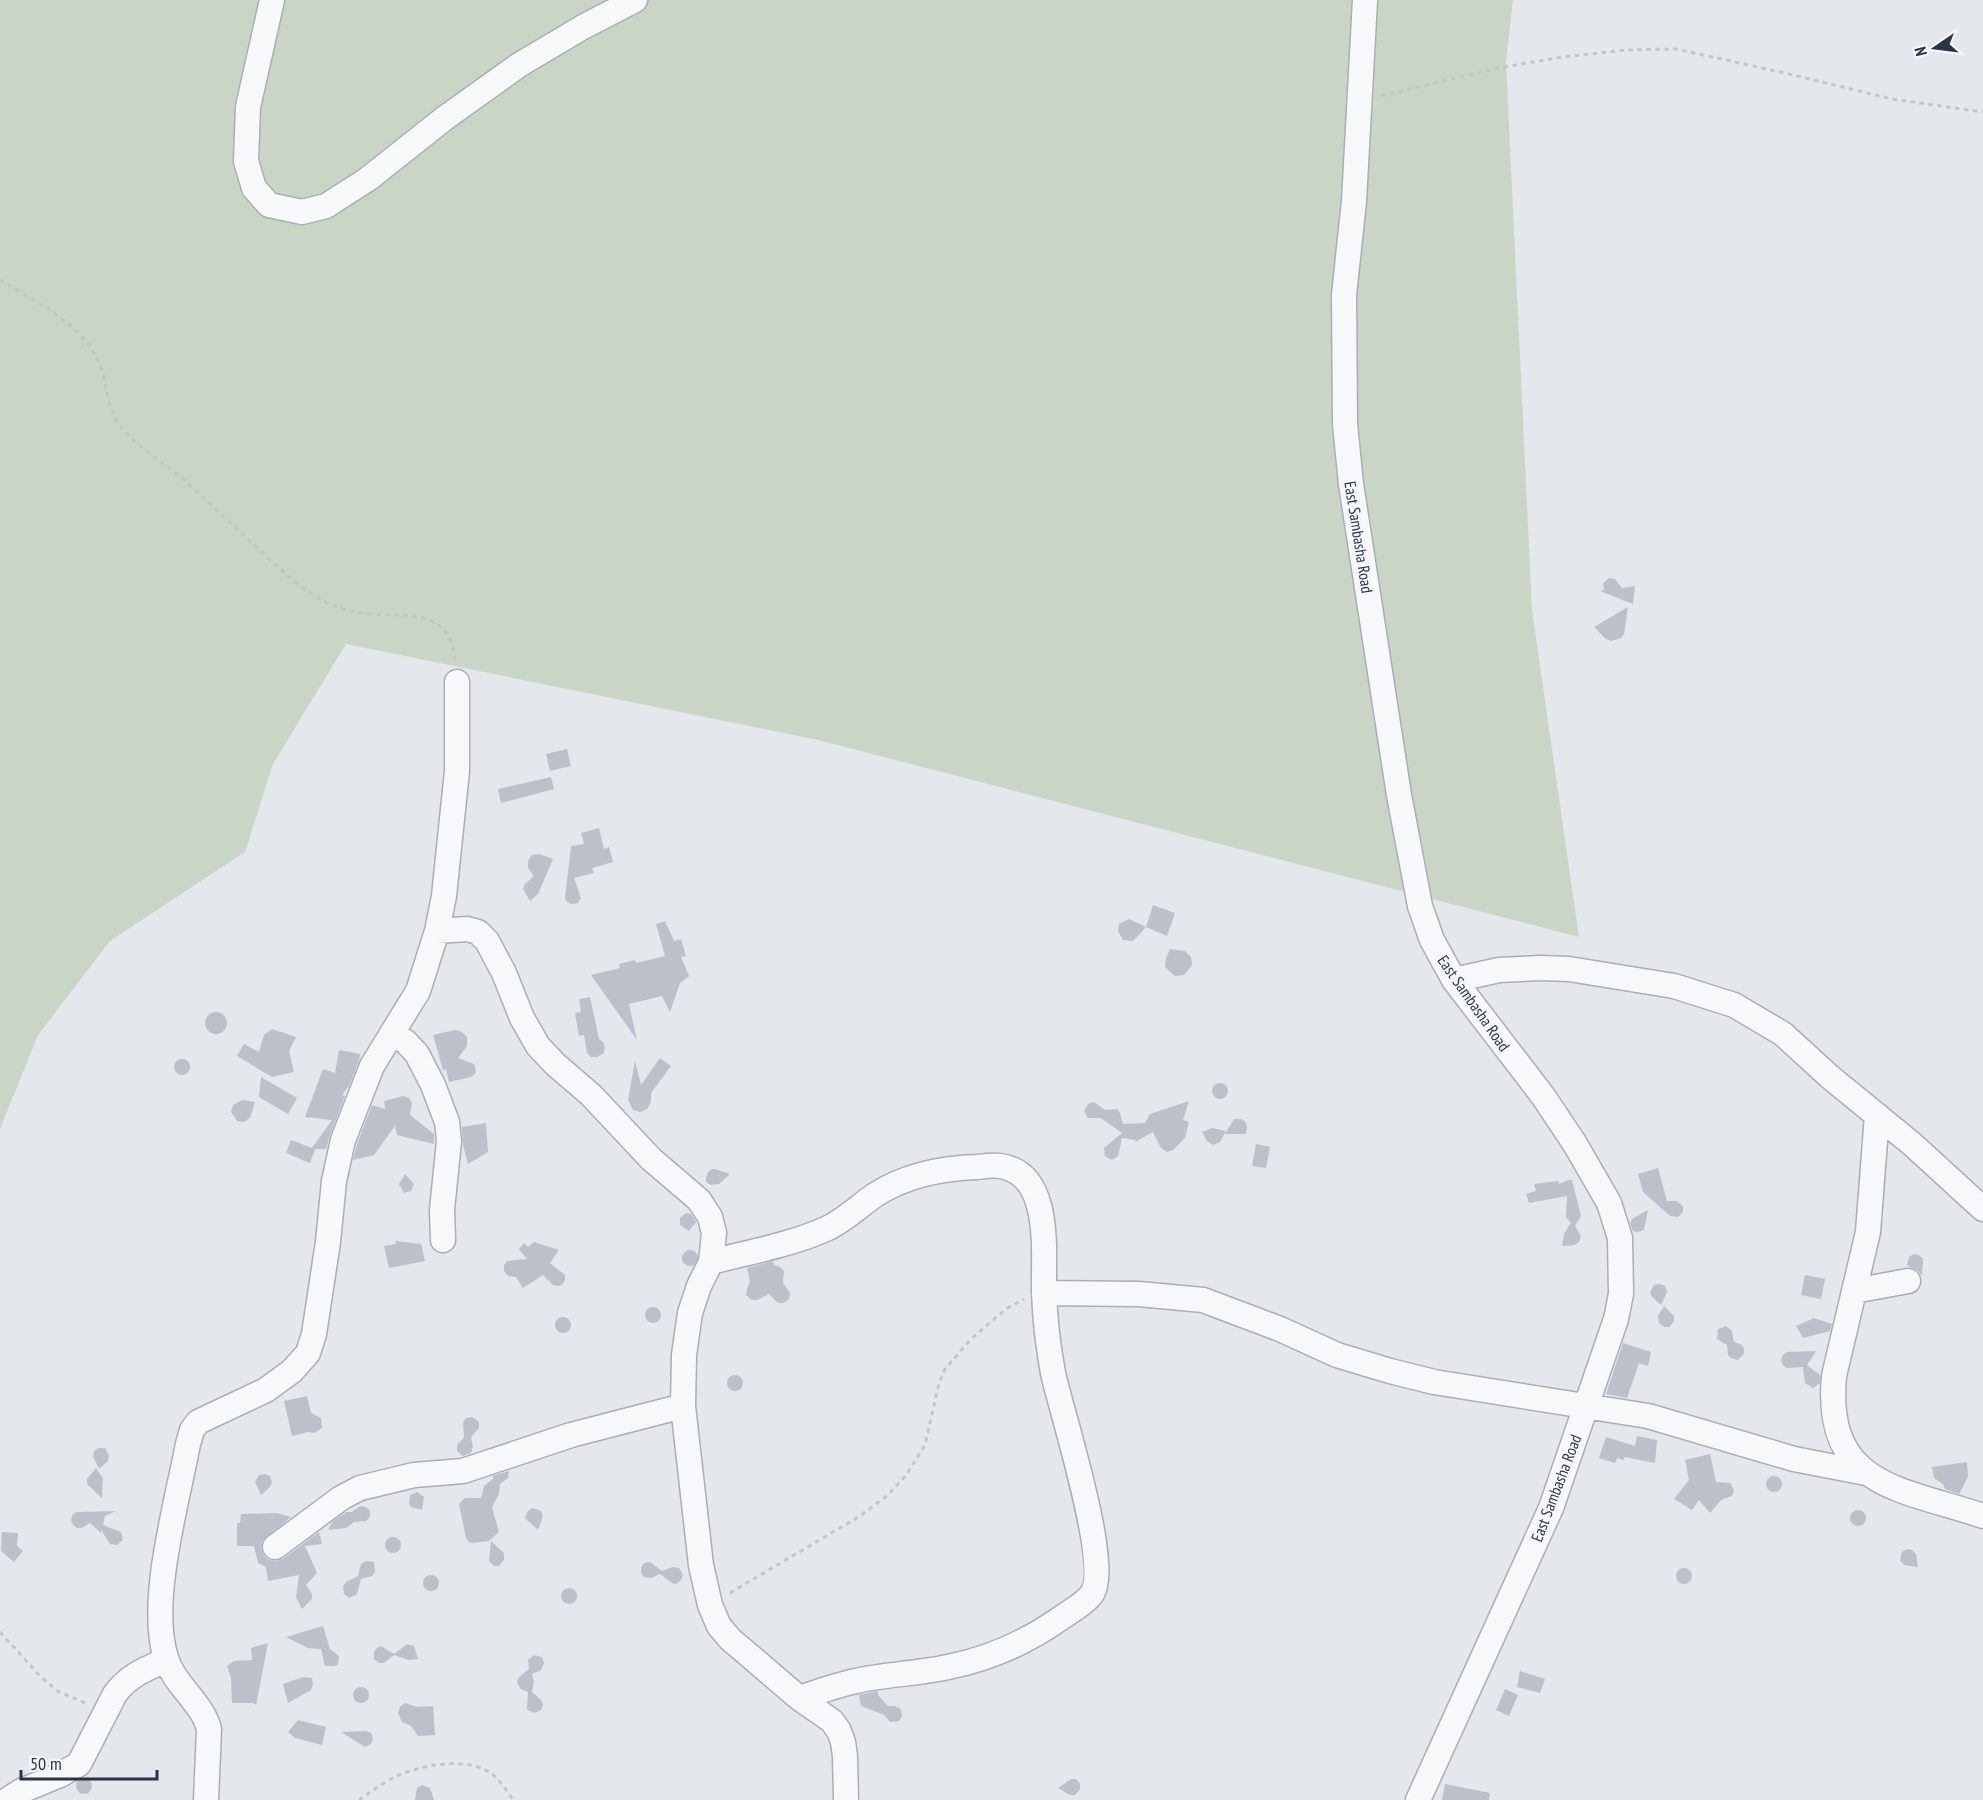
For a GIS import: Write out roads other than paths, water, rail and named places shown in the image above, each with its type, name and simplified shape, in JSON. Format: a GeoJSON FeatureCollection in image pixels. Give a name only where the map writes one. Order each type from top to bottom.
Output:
{"type":"FeatureCollection","features":[{"type":"Feature","properties":{"kind":"street"},"geometry":{"type":"LineString","coordinates":[[272,0],[248,107],[246,161],[254,188],[269,205],[302,212],[326,206],[368,179],[445,118],[519,65],[583,27],[635,0]]}},
{"type":"Feature","properties":{"kind":"street","name":"East Sambasha Road"},"geometry":{"type":"LineString","coordinates":[[1365,0],[1354,201],[1344,295],[1346,436],[1351,484],[1399,795],[1420,906],[1432,940],[1454,980],[1543,1096],[1575,1144],[1610,1203],[1620,1238],[1621,1294],[1616,1319],[1551,1508],[1418,1800]]}},
{"type":"Feature","properties":{"kind":"street"},"geometry":{"type":"LineString","coordinates":[[206,1800],[209,1729],[206,1718],[183,1689],[166,1660],[161,1635],[162,1574],[192,1430],[198,1422],[208,1416],[266,1390],[292,1371],[308,1353],[314,1334],[328,1242],[334,1181],[343,1140],[372,1066],[418,991],[437,932],[444,896],[457,771],[457,682]]}},
{"type":"Feature","properties":{"kind":"street"},"geometry":{"type":"LineString","coordinates":[[437,932],[467,929],[478,932],[488,941],[537,1046],[591,1095],[651,1159],[699,1200],[710,1217],[714,1233],[711,1262],[699,1286],[690,1313],[684,1355],[683,1406],[701,1564],[710,1605],[719,1626],[730,1639],[799,1698],[832,1721],[839,1731],[843,1742],[846,1800]]}},
{"type":"Feature","properties":{"kind":"street"},"geometry":{"type":"LineString","coordinates":[[1454,980],[1499,970],[1569,969],[1674,986],[1734,1005],[1783,1034],[1830,1077],[1948,1175],[1983,1209]]}},
{"type":"Feature","properties":{"kind":"street"},"geometry":{"type":"LineString","coordinates":[[392,1033],[406,1042],[417,1054],[429,1076],[447,1122],[449,1141],[442,1210],[443,1240]]}},
{"type":"Feature","properties":{"kind":"street"},"geometry":{"type":"LineString","coordinates":[[1866,1473],[1852,1460],[1843,1445],[1833,1416],[1832,1399],[1834,1376],[1868,1232],[1877,1115]]}},
{"type":"Feature","properties":{"kind":"street"},"geometry":{"type":"LineString","coordinates":[[711,1262],[802,1238],[828,1228],[877,1194],[908,1178],[949,1168],[1000,1166],[1020,1172],[1032,1186],[1040,1208],[1044,1240],[1046,1330],[1053,1372],[1082,1483],[1092,1533],[1097,1580],[1094,1592],[1041,1633],[1016,1646],[948,1667],[855,1681],[799,1698]]}},
{"type":"Feature","properties":{"kind":"street"},"geometry":{"type":"LineString","coordinates":[[1854,1291],[1908,1281]]}},
{"type":"Feature","properties":{"kind":"street"},"geometry":{"type":"LineString","coordinates":[[1044,1293],[1139,1294],[1203,1300],[1280,1329],[1337,1355],[1390,1371],[1434,1382],[1648,1416],[1794,1459],[1866,1473],[1896,1488],[1983,1516]]}},
{"type":"Feature","properties":{"kind":"street"},"geometry":{"type":"LineString","coordinates":[[274,1547],[341,1498],[360,1488],[414,1475],[463,1471],[571,1435],[683,1406]]}},
{"type":"Feature","properties":{"kind":"street"},"geometry":{"type":"LineString","coordinates":[[7,1800],[79,1764],[122,1684],[133,1675],[166,1660]]}}]}
